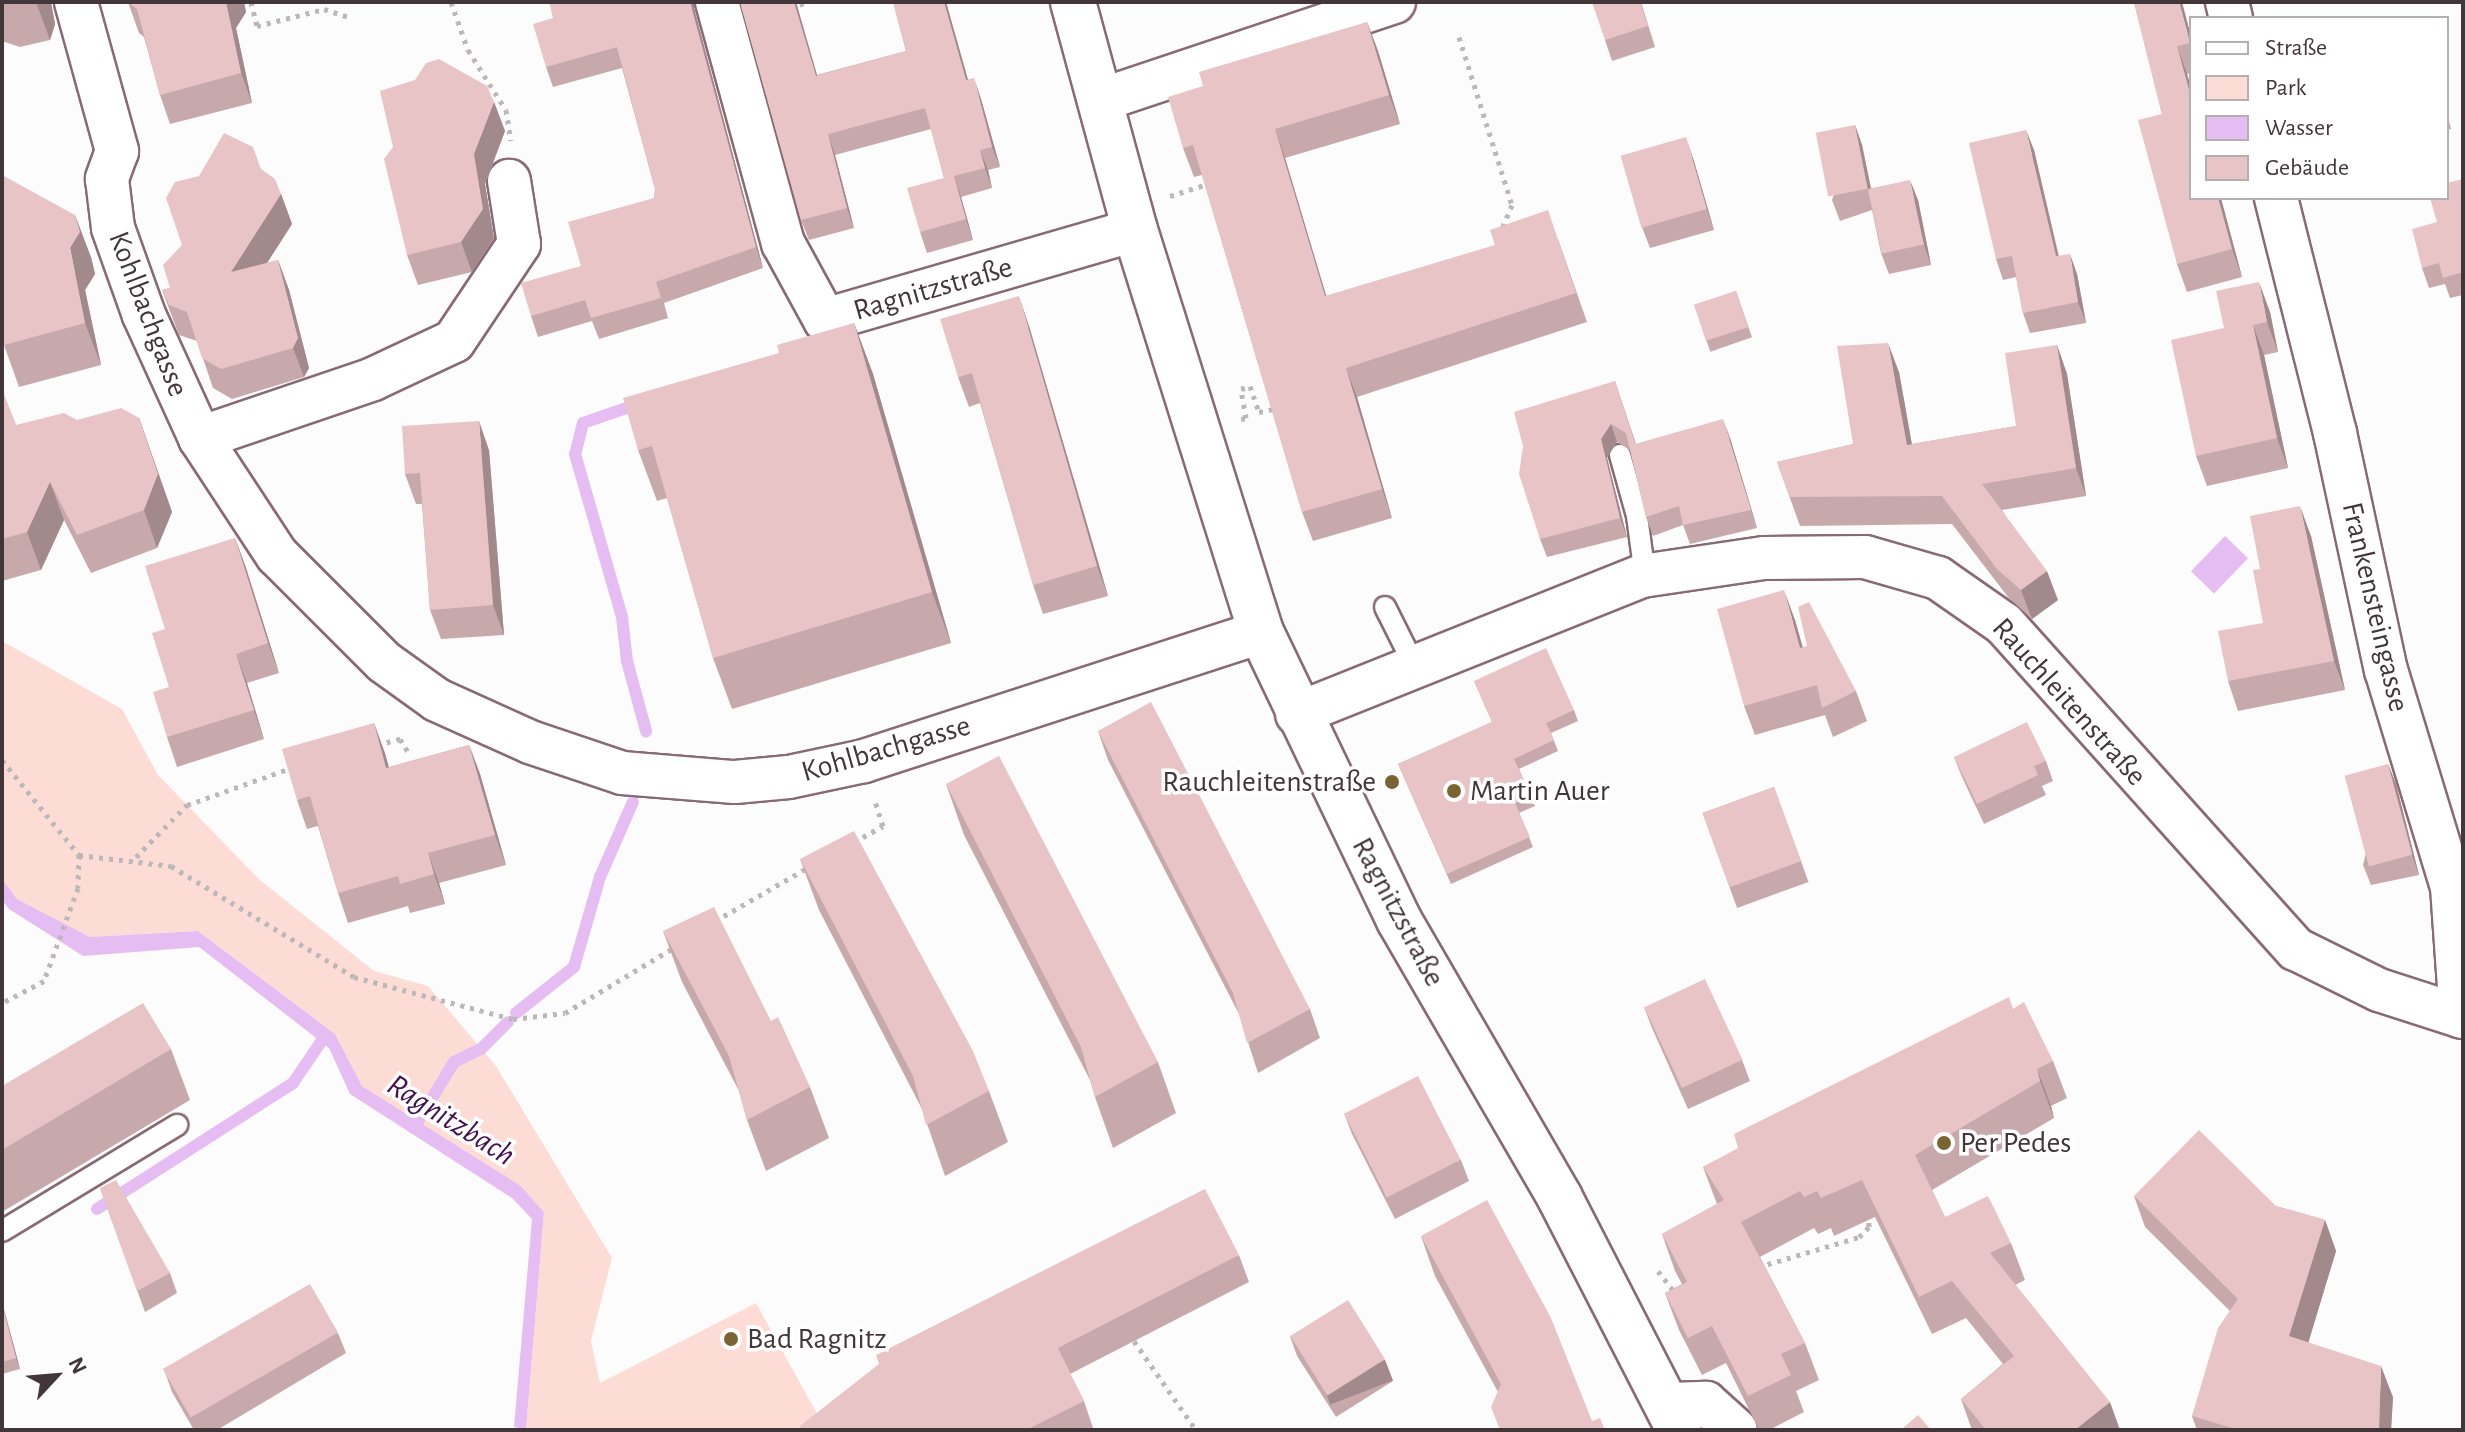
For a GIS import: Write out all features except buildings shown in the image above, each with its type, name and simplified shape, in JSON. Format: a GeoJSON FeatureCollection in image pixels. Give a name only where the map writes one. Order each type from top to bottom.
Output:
{"type":"FeatureCollection","features":[{"type":"Feature","properties":{"kind":"main road","name":"Ragnitzstraße"},"geometry":{"type":"LineString","coordinates":[[1073,2],[1101,100],[1147,215],[1261,632],[1297,714],[1405,931],[1560,1198],[1674,1417]]}},
{"type":"Feature","properties":{"kind":"street","name":"Kohlbachgasse"},"geometry":{"type":"LineString","coordinates":[[76,2],[117,151],[107,179],[113,228],[144,315],[200,438],[277,555],[333,616],[384,662],[437,700],[484,724],[622,773],[682,779],[789,777],[864,761],[1261,632]]}},
{"type":"Feature","properties":{"kind":"street","name":"Ragnitzstraße"},"geometry":{"type":"LineString","coordinates":[[717,2],[783,243],[825,320],[1147,215]]}},
{"type":"Feature","properties":{"kind":"street"},"geometry":{"type":"LineString","coordinates":[[1101,100],[1394,2]]}},
{"type":"Feature","properties":{"kind":"street"},"geometry":{"type":"LineString","coordinates":[[200,438],[373,379],[454,341],[519,244],[509,181]]}},
{"type":"Feature","properties":{"kind":"street","name":"Frankensteingasse"},"geometry":{"type":"LineString","coordinates":[[2277,200],[2335,433],[2386,670],[2452,887],[2462,1017]]}},
{"type":"Feature","properties":{"kind":"street","name":"Rauchleitenstraße"},"geometry":{"type":"LineString","coordinates":[[1297,714],[1645,576],[1764,558],[1865,557],[1938,578],[2004,624],[2296,949],[2379,990],[2462,1017]]}},
{"type":"Feature","properties":{"kind":"street"},"geometry":{"type":"LineString","coordinates":[[1674,1417],[1706,1403],[1736,1430]]}},
{"type":"Feature","properties":{"kind":"lane"},"geometry":{"type":"LineString","coordinates":[[1620,455],[1637,516],[1645,576]]}},
{"type":"Feature","properties":{"kind":"lane"},"geometry":{"type":"LineString","coordinates":[[1385,607],[1415,667]]}},
{"type":"Feature","properties":{"kind":"lane"},"geometry":{"type":"LineString","coordinates":[[2,1231],[177,1125]]}},
{"type":"Feature","properties":{"kind":"path"},"geometry":{"type":"LineString","coordinates":[[251,2],[257,26],[324,9],[351,18]]}},
{"type":"Feature","properties":{"kind":"path"},"geometry":{"type":"LineString","coordinates":[[451,2],[468,50],[506,110],[515,164],[509,181]]}},
{"type":"Feature","properties":{"kind":"path"},"geometry":{"type":"LineString","coordinates":[[1459,37],[1512,205],[1498,239]]}},
{"type":"Feature","properties":{"kind":"path"},"geometry":{"type":"LineString","coordinates":[[1147,215],[1206,184]]}},
{"type":"Feature","properties":{"kind":"path"},"geometry":{"type":"LineString","coordinates":[[1245,410],[1241,389],[1250,386],[1259,412],[1273,409]]}},
{"type":"Feature","properties":{"kind":"path"},"geometry":{"type":"LineString","coordinates":[[372,747],[400,739],[408,752]]}},
{"type":"Feature","properties":{"kind":"path"},"geometry":{"type":"LineString","coordinates":[[2,760],[79,855],[78,888],[44,981],[2,1003]]}},
{"type":"Feature","properties":{"kind":"path"},"geometry":{"type":"LineString","coordinates":[[843,848],[883,826],[864,761]]}},
{"type":"Feature","properties":{"kind":"path"},"geometry":{"type":"LineString","coordinates":[[135,858],[187,805],[301,765]]}},
{"type":"Feature","properties":{"kind":"path"},"geometry":{"type":"LineString","coordinates":[[79,855],[135,858],[196,878],[354,977],[513,1019],[565,1013],[676,946]]}},
{"type":"Feature","properties":{"kind":"path"},"geometry":{"type":"LineString","coordinates":[[701,930],[817,862]]}},
{"type":"Feature","properties":{"kind":"path"},"geometry":{"type":"LineString","coordinates":[[1745,1272],[1859,1237],[1869,1227],[1869,1220]]}},
{"type":"Feature","properties":{"kind":"path"},"geometry":{"type":"LineString","coordinates":[[1658,1271],[1685,1300]]}},
{"type":"Feature","properties":{"kind":"path"},"geometry":{"type":"LineString","coordinates":[[1134,1341],[1196,1430]]}},
{"type":"Feature","properties":{"kind":"green space"},"geometry":{"type":"Polygon","coordinates":[[[2,641],[122,709],[158,775],[260,880],[374,971],[428,986],[496,1066],[612,1258],[591,1341],[600,1383],[756,1303],[826,1430],[526,1430],[544,1212],[521,1186],[362,1086],[335,1034],[198,931],[90,937],[17,899],[2,879],[2,641]]]}},
{"type":"Feature","properties":{"kind":"water"},"geometry":{"type":"Polygon","coordinates":[[[2225,536],[2248,558],[2214,593],[2191,571],[2225,536]]]}},
{"type":"Feature","properties":{"kind":"water","name":"Ragnitzbach"},"geometry":{"type":"Polygon","coordinates":[[[2,879],[17,899],[90,937],[198,931],[335,1034],[362,1086],[521,1186],[544,1212],[526,1430],[514,1427],[532,1219],[512,1198],[350,1094],[329,1048],[199,947],[83,956],[9,909],[2,900],[2,879]]]}},
{"type":"Feature","properties":{"kind":"waterway"},"geometry":{"type":"LineString","coordinates":[[641,403],[583,423],[575,454],[622,617],[627,661],[646,731]]}},
{"type":"Feature","properties":{"kind":"waterway"},"geometry":{"type":"LineString","coordinates":[[516,1013],[574,967],[600,877],[633,802]]}},
{"type":"Feature","properties":{"kind":"waterway"},"geometry":{"type":"LineString","coordinates":[[414,1128],[454,1062],[481,1049],[508,1022]]}},
{"type":"Feature","properties":{"kind":"waterway"},"geometry":{"type":"LineString","coordinates":[[97,1209],[293,1083],[325,1036]]}},
{"type":"Feature","properties":{"kind":"place","name":"Rauchleitenstraße"},"geometry":{"type":"Point","coordinates":[1392,782]}},
{"type":"Feature","properties":{"kind":"place","name":"Martin Auer"},"geometry":{"type":"Point","coordinates":[1454,791]}},
{"type":"Feature","properties":{"kind":"place","name":"Per Pedes"},"geometry":{"type":"Point","coordinates":[1944,1143]}},
{"type":"Feature","properties":{"kind":"place","name":"Bad Ragnitz"},"geometry":{"type":"Point","coordinates":[731,1339]}}]}
